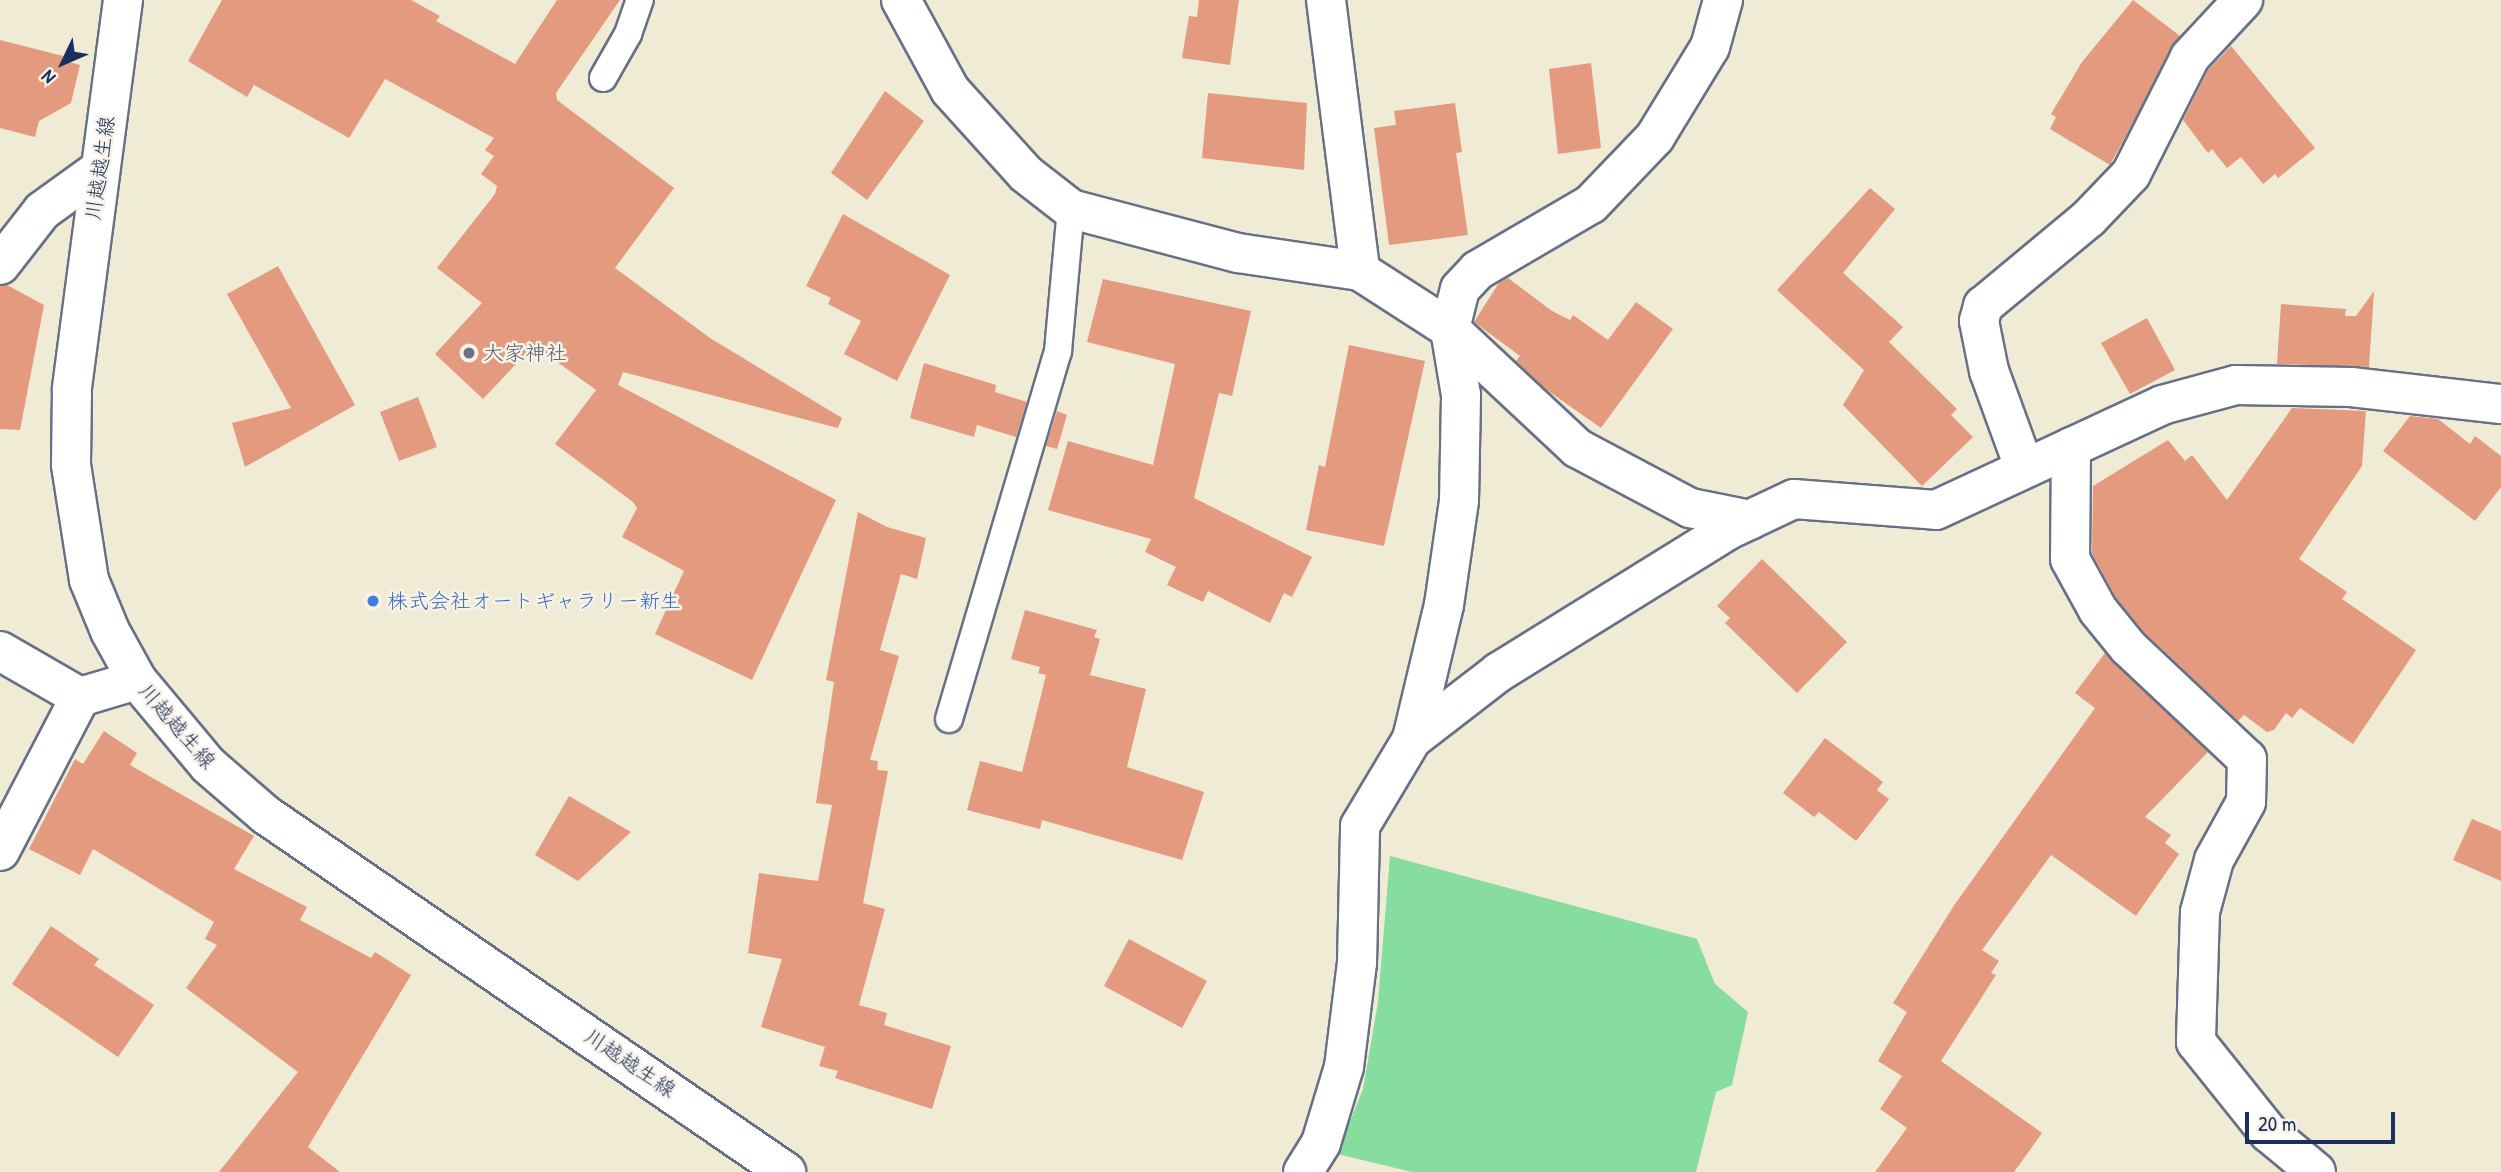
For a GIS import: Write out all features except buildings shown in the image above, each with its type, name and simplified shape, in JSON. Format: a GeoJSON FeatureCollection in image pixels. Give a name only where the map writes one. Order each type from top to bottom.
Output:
{"type":"FeatureCollection","features":[{"type":"Feature","properties":{"kind":"street","name":"川越越生線"},"geometry":{"type":"LineString","coordinates":[[123,0],[72,390],[71,465],[89,580],[110,631],[137,680],[208,765],[266,815],[786,1172]]}},
{"type":"Feature","properties":{"kind":"street"},"geometry":{"type":"LineString","coordinates":[[901,0],[950,90],[1026,174],[1071,209],[1238,253],[1360,271],[1450,329],[1577,447],[1690,508],[1750,520]]}},
{"type":"Feature","properties":{"kind":"street"},"geometry":{"type":"LineString","coordinates":[[1326,0],[1360,271]]}},
{"type":"Feature","properties":{"kind":"street"},"geometry":{"type":"LineString","coordinates":[[1303,1172],[1321,1143],[1344,1067],[1357,962],[1360,826],[1412,739],[1444,605],[1459,501],[1461,395],[1450,329],[1460,289],[1478,270],[1591,204],[1656,137],[1710,47],[1723,0]]}},
{"type":"Feature","properties":{"kind":"street"},"geometry":{"type":"LineString","coordinates":[[2024,467],[1989,371],[1979,321],[1983,306],[2089,218],[2131,174],[2190,57],[2243,0]]}},
{"type":"Feature","properties":{"kind":"street"},"geometry":{"type":"LineString","coordinates":[[0,265],[41,211],[100,169]]}},
{"type":"Feature","properties":{"kind":"street"},"geometry":{"type":"LineString","coordinates":[[1412,739],[1499,672],[1750,520],[1794,499],[1936,510],[2162,405],[2236,385],[2351,387],[2501,404]]}},
{"type":"Feature","properties":{"kind":"street"},"geometry":{"type":"LineString","coordinates":[[2071,447],[2070,559],[2098,610],[2128,647],[2247,759],[2246,802],[2214,860],[2200,912],[2196,1042],[2269,1133],[2316,1172]]}},
{"type":"Feature","properties":{"kind":"street"},"geometry":{"type":"LineString","coordinates":[[0,651],[80,697]]}},
{"type":"Feature","properties":{"kind":"street"},"geometry":{"type":"LineString","coordinates":[[0,851],[80,697],[137,680]]}},
{"type":"Feature","properties":{"kind":"lane"},"geometry":{"type":"LineString","coordinates":[[603,78],[628,34],[640,0]]}},
{"type":"Feature","properties":{"kind":"lane"},"geometry":{"type":"LineString","coordinates":[[949,719],[1058,351],[1071,209]]}},
{"type":"Feature","properties":{"kind":"green space"},"geometry":{"type":"Polygon","coordinates":[[[1390,856],[1697,939],[1715,984],[1748,1012],[1732,1085],[1716,1092],[1696,1172],[1412,1172],[1337,1154],[1363,1089],[1378,1002],[1390,856]]]}},
{"type":"Feature","properties":{"kind":"place","name":"大家神社"},"geometry":{"type":"Point","coordinates":[469,353]}},
{"type":"Feature","properties":{"kind":"place","name":"株式会社オートギャラリー新生"},"geometry":{"type":"Point","coordinates":[373,601]}}]}
